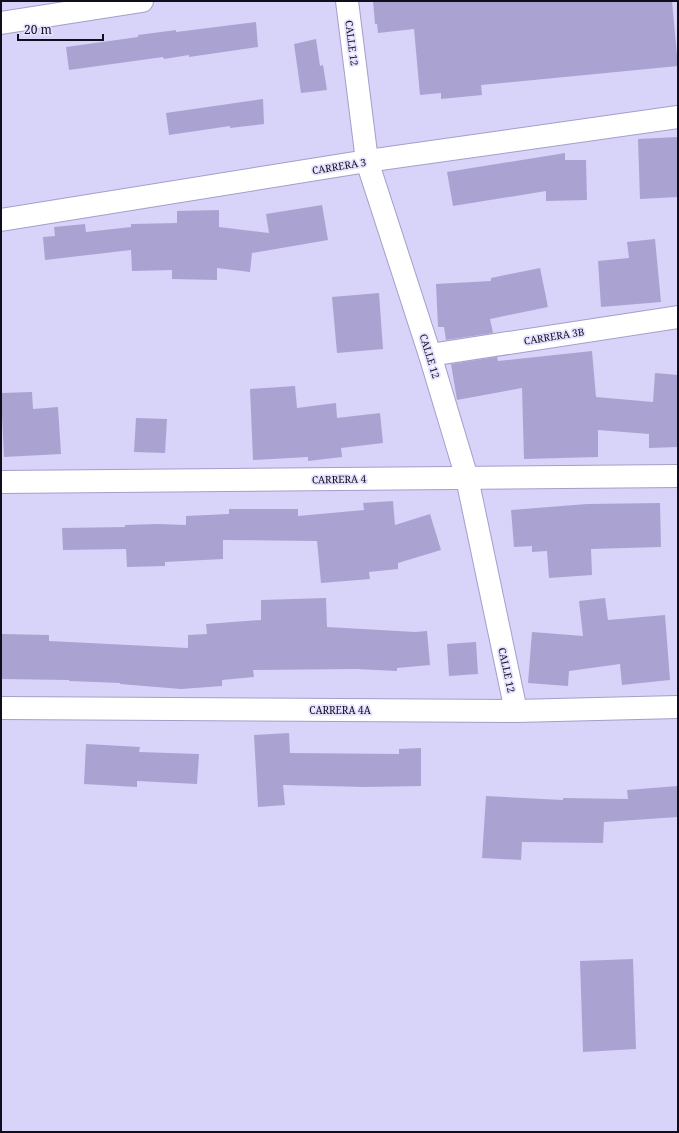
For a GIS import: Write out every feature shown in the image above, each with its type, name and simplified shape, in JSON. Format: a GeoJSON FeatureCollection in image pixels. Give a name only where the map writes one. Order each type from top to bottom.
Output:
{"type":"FeatureCollection","features":[{"type":"Feature","properties":{"kind":"street"},"geometry":{"type":"LineString","coordinates":[[1,23],[142,1]]}},
{"type":"Feature","properties":{"kind":"street","name":"CALLE 12"},"geometry":{"type":"LineString","coordinates":[[347,1],[367,161],[430,355],[467,478],[516,711]]}},
{"type":"Feature","properties":{"kind":"street","name":"CARRERA 3"},"geometry":{"type":"LineString","coordinates":[[1,220],[367,161],[678,117]]}},
{"type":"Feature","properties":{"kind":"street","name":"CARRERA 3B"},"geometry":{"type":"LineString","coordinates":[[430,355],[678,317]]}},
{"type":"Feature","properties":{"kind":"street","name":"CARRERA 4"},"geometry":{"type":"LineString","coordinates":[[1,482],[678,476]]}},
{"type":"Feature","properties":{"kind":"street","name":"CARRERA 4A"},"geometry":{"type":"LineString","coordinates":[[1,708],[516,711],[678,707]]}},
{"type":"Feature","properties":{"kind":"building"},"geometry":{"type":"Polygon","coordinates":[[[373,1],[672,1],[678,66],[481,85],[482,95],[441,99],[441,93],[420,95],[414,29],[378,33],[377,24],[375,24],[373,1]]]}},
{"type":"Feature","properties":{"kind":"building"},"geometry":{"type":"Polygon","coordinates":[[[256,22],[258,47],[189,57],[189,55],[164,59],[163,57],[69,70],[66,47],[176,30],[176,32],[256,22]]]}},
{"type":"Feature","properties":{"kind":"building"},"geometry":{"type":"Polygon","coordinates":[[[316,39],[320,66],[323,65],[327,90],[301,93],[294,44],[316,39]]]}},
{"type":"Feature","properties":{"kind":"building"},"geometry":{"type":"Polygon","coordinates":[[[263,99],[264,124],[230,128],[230,126],[169,135],[166,113],[263,99]]]}},
{"type":"Feature","properties":{"kind":"building"},"geometry":{"type":"Polygon","coordinates":[[[677,137],[678,197],[640,199],[638,139],[677,137]]]}},
{"type":"Feature","properties":{"kind":"building"},"geometry":{"type":"Polygon","coordinates":[[[565,153],[565,160],[586,160],[587,200],[546,201],[546,191],[453,206],[447,172],[565,153]]]}},
{"type":"Feature","properties":{"kind":"building"},"geometry":{"type":"Polygon","coordinates":[[[322,205],[328,240],[252,253],[250,272],[217,268],[217,280],[172,279],[172,270],[132,271],[131,250],[45,260],[43,237],[55,236],[54,227],[85,224],[86,232],[131,227],[131,224],[177,223],[177,211],[219,210],[219,227],[269,233],[266,214],[322,205]]]}},
{"type":"Feature","properties":{"kind":"building"},"geometry":{"type":"Polygon","coordinates":[[[655,239],[661,302],[601,307],[598,261],[629,258],[627,242],[655,239]]]}},
{"type":"Feature","properties":{"kind":"building"},"geometry":{"type":"Polygon","coordinates":[[[540,268],[548,307],[490,319],[493,333],[446,340],[444,327],[438,327],[436,284],[491,281],[491,278],[540,268]]]}},
{"type":"Feature","properties":{"kind":"building"},"geometry":{"type":"Polygon","coordinates":[[[379,293],[383,349],[337,353],[332,297],[379,293]]]}},
{"type":"Feature","properties":{"kind":"building"},"geometry":{"type":"Polygon","coordinates":[[[592,351],[596,397],[653,402],[655,373],[678,375],[678,447],[649,448],[649,434],[598,430],[598,457],[524,459],[522,388],[457,400],[451,364],[497,357],[498,361],[592,351]]]}},
{"type":"Feature","properties":{"kind":"building"},"geometry":{"type":"Polygon","coordinates":[[[295,386],[297,408],[336,403],[337,418],[380,413],[383,443],[341,448],[342,457],[308,461],[308,457],[253,460],[250,389],[295,386]]]}},
{"type":"Feature","properties":{"kind":"building"},"geometry":{"type":"Polygon","coordinates":[[[32,392],[33,409],[58,407],[61,454],[4,457],[1,393],[32,392]]]}},
{"type":"Feature","properties":{"kind":"building"},"geometry":{"type":"Polygon","coordinates":[[[136,418],[167,419],[165,453],[134,452],[136,418]]]}},
{"type":"Feature","properties":{"kind":"building"},"geometry":{"type":"Polygon","coordinates":[[[393,501],[395,525],[430,514],[441,550],[398,563],[398,569],[369,572],[370,579],[321,583],[317,541],[223,540],[223,559],[165,562],[165,566],[127,567],[126,549],[63,550],[62,528],[125,527],[125,525],[157,524],[186,525],[186,516],[229,514],[229,509],[298,509],[298,516],[364,510],[363,503],[393,501]]]}},
{"type":"Feature","properties":{"kind":"building"},"geometry":{"type":"Polygon","coordinates":[[[660,503],[661,547],[591,549],[592,575],[549,578],[547,551],[532,552],[532,546],[514,547],[511,510],[587,504],[660,503]]]}},
{"type":"Feature","properties":{"kind":"building"},"geometry":{"type":"Polygon","coordinates":[[[326,598],[327,627],[415,632],[427,631],[430,665],[397,668],[397,671],[356,669],[253,670],[254,677],[222,680],[222,686],[181,689],[69,680],[1,679],[1,634],[49,635],[49,641],[188,648],[188,635],[207,634],[206,624],[261,620],[261,600],[326,598]]]}},
{"type":"Feature","properties":{"kind":"building"},"geometry":{"type":"Polygon","coordinates":[[[605,598],[608,620],[665,615],[670,680],[622,685],[620,664],[569,671],[568,686],[528,683],[532,632],[583,636],[579,601],[605,598]]]}},
{"type":"Feature","properties":{"kind":"building"},"geometry":{"type":"Polygon","coordinates":[[[476,642],[478,674],[449,676],[447,644],[476,642]]]}},
{"type":"Feature","properties":{"kind":"building"},"geometry":{"type":"Polygon","coordinates":[[[289,733],[290,753],[399,754],[399,749],[421,748],[421,786],[365,787],[283,785],[285,805],[258,807],[254,735],[289,733]]]}},
{"type":"Feature","properties":{"kind":"building"},"geometry":{"type":"Polygon","coordinates":[[[86,744],[140,747],[139,752],[199,754],[197,784],[137,781],[137,787],[84,784],[86,744]]]}},
{"type":"Feature","properties":{"kind":"building"},"geometry":{"type":"Polygon","coordinates":[[[678,786],[678,817],[604,822],[603,843],[522,842],[521,860],[482,858],[486,796],[563,800],[563,798],[628,799],[627,790],[678,786]]]}},
{"type":"Feature","properties":{"kind":"building"},"geometry":{"type":"Polygon","coordinates":[[[633,959],[636,1049],[583,1052],[580,961],[633,959]]]}}]}
